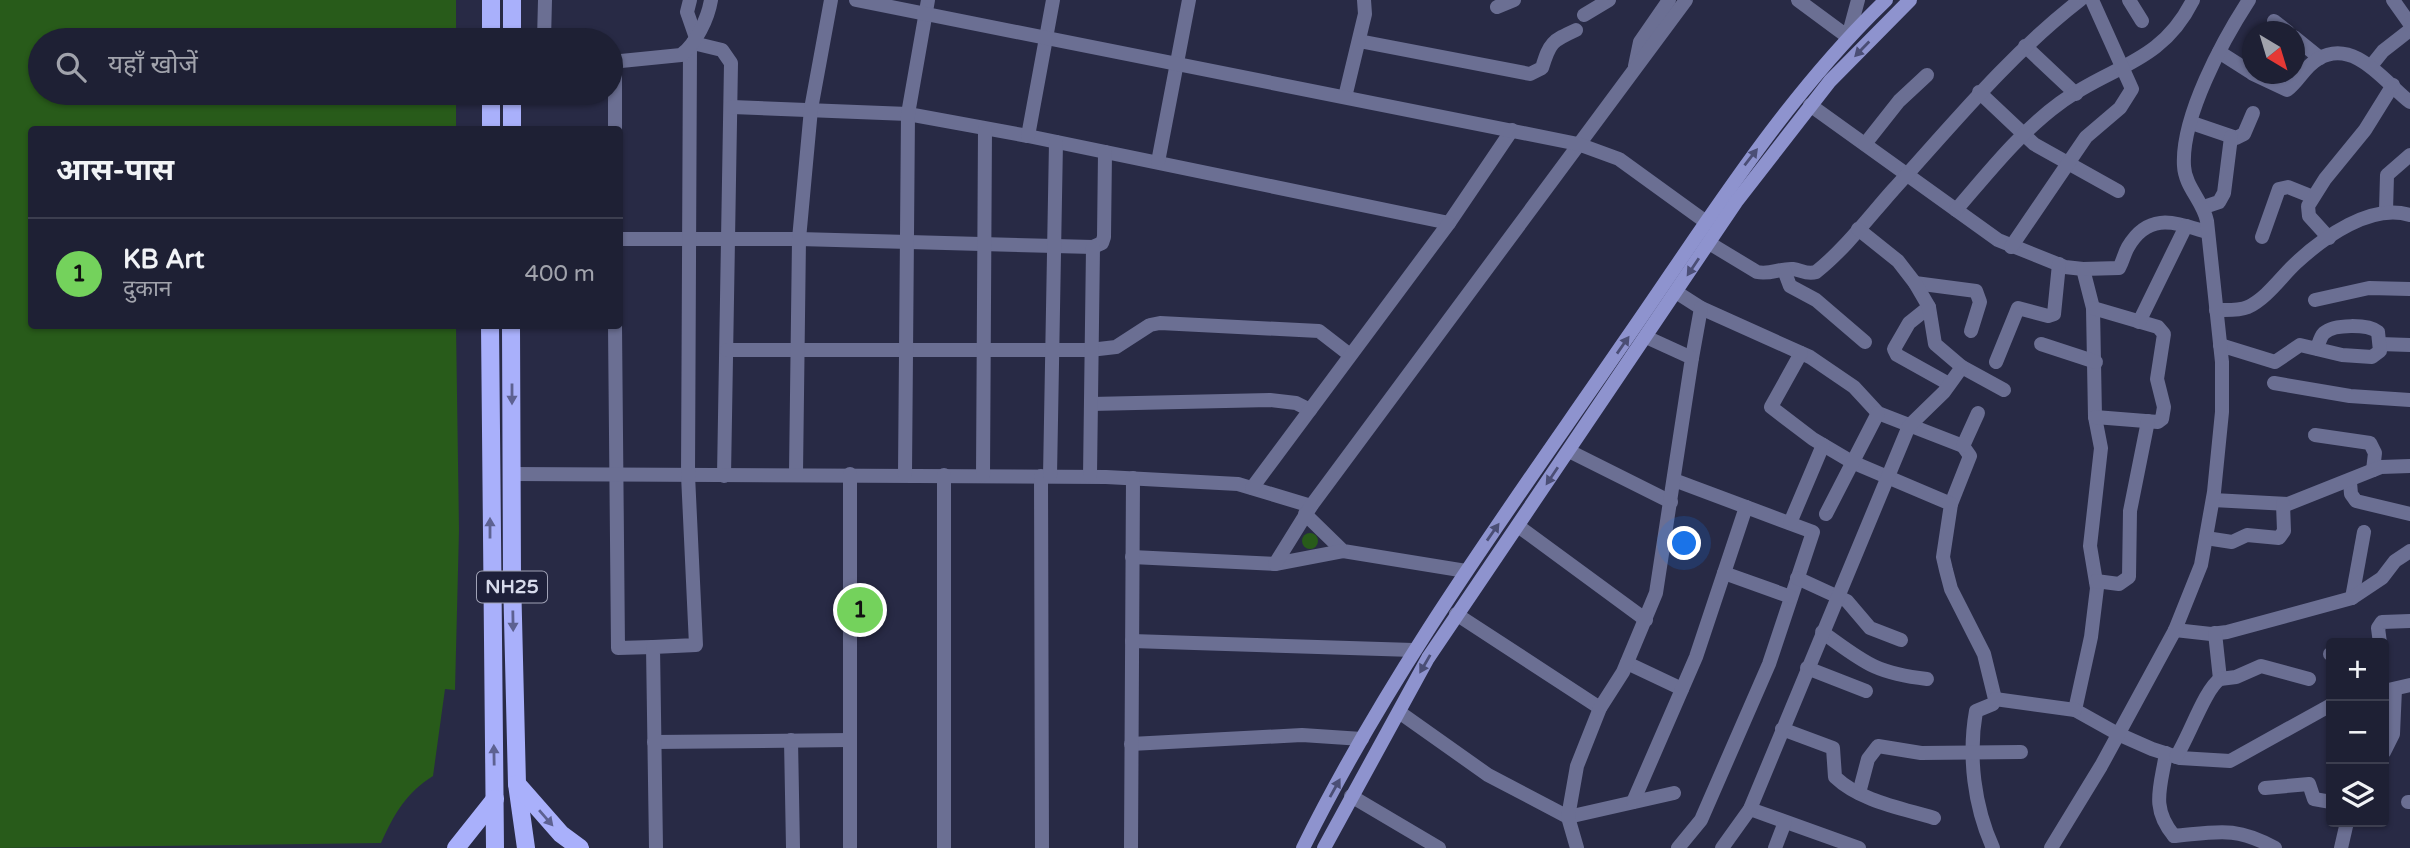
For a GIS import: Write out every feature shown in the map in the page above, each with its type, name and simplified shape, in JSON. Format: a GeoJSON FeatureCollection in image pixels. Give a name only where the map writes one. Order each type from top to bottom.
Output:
{"type":"FeatureCollection","features":[{"type":"Feature","properties":{"kind":"main road"},"geometry":{"type":"LineString","coordinates":[[491,0],[491,28]]}},
{"type":"Feature","properties":{"kind":"main road"},"geometry":{"type":"LineString","coordinates":[[512,0],[512,28]]}},
{"type":"Feature","properties":{"kind":"main road"},"geometry":{"type":"LineString","coordinates":[[1304,848],[1413,650],[1729,187],[1848,37],[1886,0]]}},
{"type":"Feature","properties":{"kind":"main road"},"geometry":{"type":"LineString","coordinates":[[1324,848],[1456,614],[1709,243],[1810,105],[1910,0]]}},
{"type":"Feature","properties":{"kind":"main road"},"geometry":{"type":"LineString","coordinates":[[491,105],[491,126]]}},
{"type":"Feature","properties":{"kind":"main road"},"geometry":{"type":"LineString","coordinates":[[512,105],[512,126]]}},
{"type":"Feature","properties":{"kind":"main road","name":"NH25"},"geometry":{"type":"LineString","coordinates":[[490,329],[495,848]]}},
{"type":"Feature","properties":{"kind":"main road","name":"NH25"},"geometry":{"type":"LineString","coordinates":[[511,329],[517,784],[526,848]]}},
{"type":"Feature","properties":{"kind":"main road"},"geometry":{"type":"LineString","coordinates":[[517,784],[561,834],[580,848]]}},
{"type":"Feature","properties":{"kind":"main road"},"geometry":{"type":"LineString","coordinates":[[456,848],[495,799]]}},
{"type":"Feature","properties":{"kind":"street"},"geometry":{"type":"LineString","coordinates":[[544,28],[545,0]]}},
{"type":"Feature","properties":{"kind":"street"},"geometry":{"type":"LineString","coordinates":[[615,329],[618,648],[696,645],[688,475],[692,42],[687,12],[690,0]]}},
{"type":"Feature","properties":{"kind":"street"},"geometry":{"type":"LineString","coordinates":[[623,61],[672,57],[692,42],[704,24],[711,0]]}},
{"type":"Feature","properties":{"kind":"street"},"geometry":{"type":"LineString","coordinates":[[796,473],[799,239],[811,110],[831,0]]}},
{"type":"Feature","properties":{"kind":"street"},"geometry":{"type":"LineString","coordinates":[[856,0],[927,6],[1044,39],[1177,63],[1578,144],[1619,159],[1706,222]]}},
{"type":"Feature","properties":{"kind":"street"},"geometry":{"type":"LineString","coordinates":[[1028,136],[1053,0]]}},
{"type":"Feature","properties":{"kind":"street"},"geometry":{"type":"LineString","coordinates":[[1158,162],[1189,0]]}},
{"type":"Feature","properties":{"kind":"street"},"geometry":{"type":"LineString","coordinates":[[1345,97],[1365,14],[1364,0]]}},
{"type":"Feature","properties":{"kind":"street"},"geometry":{"type":"LineString","coordinates":[[1497,7],[1514,0]]}},
{"type":"Feature","properties":{"kind":"street"},"geometry":{"type":"LineString","coordinates":[[1584,16],[1609,0]]}},
{"type":"Feature","properties":{"kind":"street"},"geometry":{"type":"LineString","coordinates":[[1634,70],[1640,42],[1670,0]]}},
{"type":"Feature","properties":{"kind":"street"},"geometry":{"type":"LineString","coordinates":[[1275,564],[1308,510],[1686,0]]}},
{"type":"Feature","properties":{"kind":"street"},"geometry":{"type":"LineString","coordinates":[[1798,0],[1848,37],[1858,0]]}},
{"type":"Feature","properties":{"kind":"street"},"geometry":{"type":"LineString","coordinates":[[1709,243],[1757,272],[1816,272],[1858,229],[1979,92],[2025,46],[2080,0]]}},
{"type":"Feature","properties":{"kind":"street"},"geometry":{"type":"LineString","coordinates":[[2011,247],[2086,137],[2129,95],[2131,83],[2092,0]]}},
{"type":"Feature","properties":{"kind":"street"},"geometry":{"type":"LineString","coordinates":[[2129,0],[2142,21]]}},
{"type":"Feature","properties":{"kind":"street"},"geometry":{"type":"LineString","coordinates":[[1956,210],[2023,135],[2062,102],[2140,60],[2175,29],[2193,0]]}},
{"type":"Feature","properties":{"kind":"street"},"geometry":{"type":"LineString","coordinates":[[2052,848],[2175,631],[2201,565],[2213,500],[2222,412],[2220,345],[2204,207],[2190,188],[2184,168],[2185,144],[2209,69],[2249,0]]}},
{"type":"Feature","properties":{"kind":"street"},"geometry":{"type":"LineString","coordinates":[[2393,0],[2410,24]]}},
{"type":"Feature","properties":{"kind":"street"},"geometry":{"type":"LineString","coordinates":[[905,474],[908,114],[927,6]]}},
{"type":"Feature","properties":{"kind":"street"},"geometry":{"type":"LineString","coordinates":[[1359,41],[1530,74],[1542,68],[1551,43],[1576,30]]}},
{"type":"Feature","properties":{"kind":"street"},"geometry":{"type":"LineString","coordinates":[[2371,66],[2383,51],[2410,30]]}},
{"type":"Feature","properties":{"kind":"street"},"geometry":{"type":"LineString","coordinates":[[692,42],[722,50],[731,63],[724,476]]}},
{"type":"Feature","properties":{"kind":"street"},"geometry":{"type":"LineString","coordinates":[[2025,46],[2076,94]]}},
{"type":"Feature","properties":{"kind":"street"},"geometry":{"type":"LineString","coordinates":[[2305,46],[2320,58]]}},
{"type":"Feature","properties":{"kind":"street"},"geometry":{"type":"LineString","coordinates":[[2219,52],[2242,66]]}},
{"type":"Feature","properties":{"kind":"street"},"geometry":{"type":"LineString","coordinates":[[2305,73],[2320,58],[2335,54],[2352,57],[2371,66],[2410,102]]}},
{"type":"Feature","properties":{"kind":"street"},"geometry":{"type":"LineString","coordinates":[[1865,144],[1899,101],[1927,75]]}},
{"type":"Feature","properties":{"kind":"street"},"geometry":{"type":"LineString","coordinates":[[2275,84],[2287,90],[2293,84]]}},
{"type":"Feature","properties":{"kind":"street"},"geometry":{"type":"LineString","coordinates":[[2329,238],[2309,216],[2308,205],[2365,130],[2393,85]]}},
{"type":"Feature","properties":{"kind":"street"},"geometry":{"type":"LineString","coordinates":[[1979,92],[2023,135],[2046,151],[2069,161],[2118,191]]}},
{"type":"Feature","properties":{"kind":"street"},"geometry":{"type":"LineString","coordinates":[[614,105],[615,126]]}},
{"type":"Feature","properties":{"kind":"street"},"geometry":{"type":"LineString","coordinates":[[1810,105],[2011,247],[2059,264],[2083,268],[2119,268],[2134,240],[2160,221],[2207,232]]}},
{"type":"Feature","properties":{"kind":"street"},"geometry":{"type":"LineString","coordinates":[[732,107],[908,114],[1158,162],[1449,223]]}},
{"type":"Feature","properties":{"kind":"street"},"geometry":{"type":"LineString","coordinates":[[2192,123],[2231,136],[2244,134],[2253,113]]}},
{"type":"Feature","properties":{"kind":"street"},"geometry":{"type":"LineString","coordinates":[[983,475],[985,129]]}},
{"type":"Feature","properties":{"kind":"street"},"geometry":{"type":"LineString","coordinates":[[1252,488],[1449,223],[1512,130]]}},
{"type":"Feature","properties":{"kind":"street"},"geometry":{"type":"LineString","coordinates":[[2204,207],[2219,202],[2224,193],[2231,136]]}},
{"type":"Feature","properties":{"kind":"street"},"geometry":{"type":"LineString","coordinates":[[1042,848],[1046,476],[1056,142]]}},
{"type":"Feature","properties":{"kind":"street"},"geometry":{"type":"LineString","coordinates":[[623,239],[799,239],[1093,247],[1102,243],[1104,237],[1105,152]]}},
{"type":"Feature","properties":{"kind":"street"},"geometry":{"type":"LineString","coordinates":[[2386,211],[2387,175],[2410,155]]}},
{"type":"Feature","properties":{"kind":"street"},"geometry":{"type":"LineString","coordinates":[[2262,237],[2279,189],[2288,187],[2313,197]]}},
{"type":"Feature","properties":{"kind":"street"},"geometry":{"type":"LineString","coordinates":[[2216,310],[2238,310],[2257,302],[2298,261],[2329,238],[2371,214],[2386,211],[2410,215]]}},
{"type":"Feature","properties":{"kind":"street"},"geometry":{"type":"LineString","coordinates":[[2139,322],[2186,226]]}},
{"type":"Feature","properties":{"kind":"street"},"geometry":{"type":"LineString","coordinates":[[1858,229],[1898,261],[1915,283],[1929,307],[1936,344],[1962,367],[2004,390]]}},
{"type":"Feature","properties":{"kind":"street"},"geometry":{"type":"LineString","coordinates":[[1090,477],[1093,247]]}},
{"type":"Feature","properties":{"kind":"street"},"geometry":{"type":"LineString","coordinates":[[1996,362],[2018,309],[2048,316],[2054,314],[2059,264]]}},
{"type":"Feature","properties":{"kind":"street"},"geometry":{"type":"LineString","coordinates":[[2075,710],[2091,637],[2096,581],[2090,546],[2101,448],[2095,417],[2094,308],[2083,268]]}},
{"type":"Feature","properties":{"kind":"street"},"geometry":{"type":"LineString","coordinates":[[1784,270],[1790,286],[1816,300],[1866,342]]}},
{"type":"Feature","properties":{"kind":"street"},"geometry":{"type":"LineString","coordinates":[[1915,283],[1976,291],[1980,302],[1971,331]]}},
{"type":"Feature","properties":{"kind":"street"},"geometry":{"type":"LineString","coordinates":[[2315,300],[2369,288],[2410,289]]}},
{"type":"Feature","properties":{"kind":"street"},"geometry":{"type":"LineString","coordinates":[[1676,292],[1701,308],[1801,353],[1854,387],[1878,412],[1963,446],[1970,456],[1951,504],[1943,557],[1951,589],[1984,654],[1995,699],[1993,704],[1976,711],[1973,751],[1977,806],[1993,848]]}},
{"type":"Feature","properties":{"kind":"street"},"geometry":{"type":"LineString","coordinates":[[1929,307],[1909,323],[1894,349],[1897,355],[1949,384]]}},
{"type":"Feature","properties":{"kind":"street"},"geometry":{"type":"LineString","coordinates":[[1577,848],[1568,817],[1577,766],[1600,708],[1627,663],[1656,593],[1701,308]]}},
{"type":"Feature","properties":{"kind":"street"},"geometry":{"type":"LineString","coordinates":[[2094,308],[2158,327],[2164,334],[2157,379],[2165,415],[2158,422],[2095,417]]}},
{"type":"Feature","properties":{"kind":"street"},"geometry":{"type":"LineString","coordinates":[[727,350],[1090,350],[1116,347],[1150,326],[1160,323],[1319,331],[1350,355]]}},
{"type":"Feature","properties":{"kind":"street"},"geometry":{"type":"LineString","coordinates":[[2220,345],[2275,362],[2300,345],[2317,349],[2352,357],[2372,357],[2380,351],[2380,344],[2376,329],[2363,327],[2326,332],[2317,349]]}},
{"type":"Feature","properties":{"kind":"street"},"geometry":{"type":"LineString","coordinates":[[1646,337],[1692,358]]}},
{"type":"Feature","properties":{"kind":"street"},"geometry":{"type":"LineString","coordinates":[[2041,344],[2096,362]]}},
{"type":"Feature","properties":{"kind":"street"},"geometry":{"type":"LineString","coordinates":[[2380,344],[2410,345]]}},
{"type":"Feature","properties":{"kind":"street"},"geometry":{"type":"LineString","coordinates":[[1801,353],[1771,407],[1823,445],[1852,462],[1951,504]]}},
{"type":"Feature","properties":{"kind":"street"},"geometry":{"type":"LineString","coordinates":[[1722,848],[1750,809],[1909,426],[1962,367]]}},
{"type":"Feature","properties":{"kind":"street"},"geometry":{"type":"LineString","coordinates":[[2274,383],[2350,396],[2410,400]]}},
{"type":"Feature","properties":{"kind":"street"},"geometry":{"type":"LineString","coordinates":[[1091,404],[1270,400],[1296,403],[1310,410]]}},
{"type":"Feature","properties":{"kind":"street"},"geometry":{"type":"LineString","coordinates":[[1826,514],[1878,412]]}},
{"type":"Feature","properties":{"kind":"street"},"geometry":{"type":"LineString","coordinates":[[1963,446],[1978,413]]}},
{"type":"Feature","properties":{"kind":"street"},"geometry":{"type":"LineString","coordinates":[[2096,581],[2119,584],[2129,577],[2130,511],[2148,421]]}},
{"type":"Feature","properties":{"kind":"street"},"geometry":{"type":"LineString","coordinates":[[2315,435],[2370,443],[2375,453],[2373,470]]}},
{"type":"Feature","properties":{"kind":"street"},"geometry":{"type":"LineString","coordinates":[[1790,523],[1823,445]]}},
{"type":"Feature","properties":{"kind":"street"},"geometry":{"type":"LineString","coordinates":[[1569,451],[1671,502]]}},
{"type":"Feature","properties":{"kind":"street"},"geometry":{"type":"LineString","coordinates":[[2213,500],[2283,504],[2309,498],[2373,470],[2392,465],[2410,466]]}},
{"type":"Feature","properties":{"kind":"street"},"geometry":{"type":"LineString","coordinates":[[512,474],[983,475],[1133,478],[1238,484],[1308,510],[1343,551]]}},
{"type":"Feature","properties":{"kind":"street"},"geometry":{"type":"LineString","coordinates":[[850,474],[850,848]]}},
{"type":"Feature","properties":{"kind":"street"},"geometry":{"type":"LineString","coordinates":[[944,475],[944,848]]}},
{"type":"Feature","properties":{"kind":"street"},"geometry":{"type":"LineString","coordinates":[[1130,848],[1133,478]]}},
{"type":"Feature","properties":{"kind":"street"},"geometry":{"type":"LineString","coordinates":[[1674,480],[1813,532],[1769,664],[1701,820],[1678,848]]}},
{"type":"Feature","properties":{"kind":"street"},"geometry":{"type":"LineString","coordinates":[[2350,481],[2351,494],[2356,501],[2410,514]]}},
{"type":"Feature","properties":{"kind":"street"},"geometry":{"type":"LineString","coordinates":[[2206,538],[2232,541],[2247,535],[2279,538],[2284,531],[2283,504]]}},
{"type":"Feature","properties":{"kind":"street"},"geometry":{"type":"LineString","coordinates":[[1633,802],[1682,689],[1745,507]]}},
{"type":"Feature","properties":{"kind":"street"},"geometry":{"type":"LineString","coordinates":[[1518,526],[1646,620]]}},
{"type":"Feature","properties":{"kind":"street"},"geometry":{"type":"LineString","coordinates":[[2352,598],[2364,532]]}},
{"type":"Feature","properties":{"kind":"street"},"geometry":{"type":"LineString","coordinates":[[1132,557],[1275,564],[1343,551],[1466,571]]}},
{"type":"Feature","properties":{"kind":"street"},"geometry":{"type":"LineString","coordinates":[[2175,631],[2215,634],[2352,598],[2382,578],[2395,561],[2410,551]]}},
{"type":"Feature","properties":{"kind":"street"},"geometry":{"type":"LineString","coordinates":[[1724,573],[1791,597]]}},
{"type":"Feature","properties":{"kind":"street"},"geometry":{"type":"LineString","coordinates":[[1797,578],[1852,605],[1870,628],[1901,640]]}},
{"type":"Feature","properties":{"kind":"street"},"geometry":{"type":"LineString","coordinates":[[1456,614],[1600,708]]}},
{"type":"Feature","properties":{"kind":"street"},"geometry":{"type":"LineString","coordinates":[[2379,638],[2378,628],[2382,622],[2410,621]]}},
{"type":"Feature","properties":{"kind":"street"},"geometry":{"type":"LineString","coordinates":[[1822,632],[1878,670],[1927,679]]}},
{"type":"Feature","properties":{"kind":"street"},"geometry":{"type":"LineString","coordinates":[[2215,634],[2220,679]]}},
{"type":"Feature","properties":{"kind":"street"},"geometry":{"type":"LineString","coordinates":[[1132,641],[1413,650]]}},
{"type":"Feature","properties":{"kind":"street"},"geometry":{"type":"LineString","coordinates":[[653,647],[656,848]]}},
{"type":"Feature","properties":{"kind":"street"},"geometry":{"type":"LineString","coordinates":[[1627,663],[1682,689]]}},
{"type":"Feature","properties":{"kind":"street"},"geometry":{"type":"LineString","coordinates":[[2275,848],[2234,831],[2173,842],[2157,807],[2171,755],[2194,726],[2211,686],[2220,679],[2236,677],[2261,666],[2309,679]]}},
{"type":"Feature","properties":{"kind":"street"},"geometry":{"type":"LineString","coordinates":[[1807,668],[1866,691]]}},
{"type":"Feature","properties":{"kind":"street"},"geometry":{"type":"LineString","coordinates":[[2389,742],[2393,734],[2396,688]]}},
{"type":"Feature","properties":{"kind":"street"},"geometry":{"type":"LineString","coordinates":[[1995,699],[2075,710],[2118,734],[2171,755],[2230,761],[2326,708]]}},
{"type":"Feature","properties":{"kind":"street"},"geometry":{"type":"LineString","coordinates":[[1399,712],[1488,775],[1568,817],[1674,793]]}},
{"type":"Feature","properties":{"kind":"street"},"geometry":{"type":"LineString","coordinates":[[1782,729],[1833,748],[1835,776],[1859,793],[1934,818]]}},
{"type":"Feature","properties":{"kind":"street"},"geometry":{"type":"LineString","coordinates":[[1131,744],[1302,735],[1363,739]]}},
{"type":"Feature","properties":{"kind":"street"},"geometry":{"type":"LineString","coordinates":[[791,740],[793,848]]}},
{"type":"Feature","properties":{"kind":"street"},"geometry":{"type":"LineString","coordinates":[[654,742],[850,740]]}},
{"type":"Feature","properties":{"kind":"street"},"geometry":{"type":"LineString","coordinates":[[1859,793],[1868,759],[1878,746],[1921,753],[2021,751]]}},
{"type":"Feature","properties":{"kind":"street"},"geometry":{"type":"LineString","coordinates":[[2265,788],[2309,785],[2314,799],[2326,801]]}},
{"type":"Feature","properties":{"kind":"street"},"geometry":{"type":"LineString","coordinates":[[1351,796],[1438,848]]}},
{"type":"Feature","properties":{"kind":"street"},"geometry":{"type":"LineString","coordinates":[[1750,809],[1835,844],[1859,848]]}},
{"type":"Feature","properties":{"kind":"street"},"geometry":{"type":"LineString","coordinates":[[1775,848],[1785,822]]}},
{"type":"Feature","properties":{"kind":"street"},"geometry":{"type":"LineString","coordinates":[[2341,848],[2346,827]]}},
{"type":"Feature","properties":{"kind":"green space"},"geometry":{"type":"Polygon","coordinates":[[[0,0],[456,0],[456,28],[28,28],[28,105],[456,105],[456,126],[28,126],[28,329],[456,329],[459,530],[455,690],[445,689],[433,776],[402,805],[381,843],[0,848],[0,0]]]}},
{"type":"Feature","properties":{"kind":"green space"},"geometry":{"type":"Polygon","coordinates":[[[1307,533],[1313,533],[1318,541],[1316,547],[1307,549],[1302,544],[1302,538],[1307,533]]]}},
{"type":"Feature","properties":{"kind":"place","name":"KB Art"},"geometry":{"type":"Point","coordinates":[860,610]}}]}
